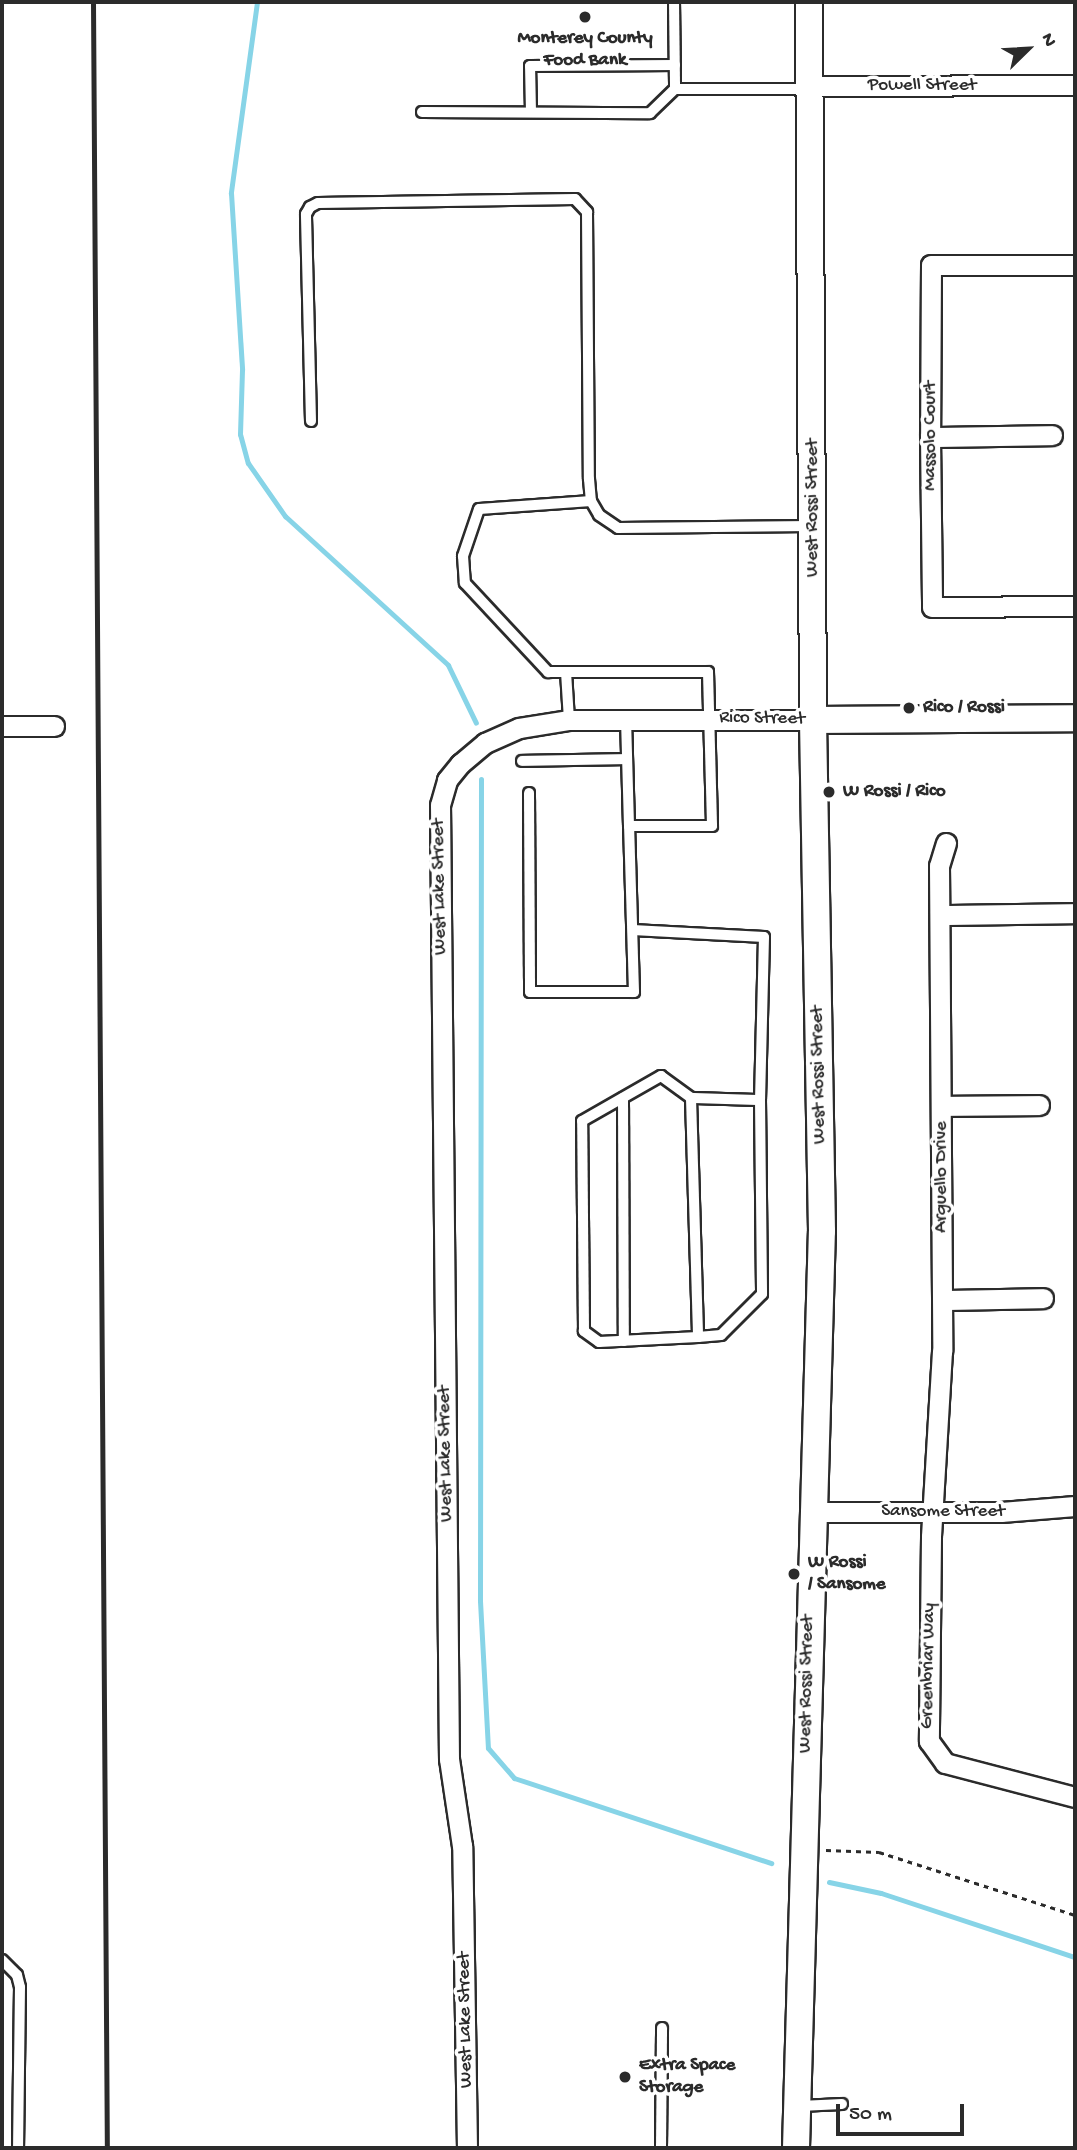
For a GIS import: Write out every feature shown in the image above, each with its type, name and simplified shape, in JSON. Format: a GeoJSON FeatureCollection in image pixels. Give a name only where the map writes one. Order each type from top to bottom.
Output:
{"type":"FeatureCollection","features":[{"type":"Feature","properties":{"kind":"main road","name":"West Rossi Street"},"geometry":{"type":"LineString","coordinates":[[796,2148],[810,1512],[822,1231],[813,720],[809,2]]}},
{"type":"Feature","properties":{"kind":"main road","name":"Rico Street"},"geometry":{"type":"LineString","coordinates":[[813,720],[1075,718]]}},
{"type":"Feature","properties":{"kind":"street","name":"Powell Street"},"geometry":{"type":"LineString","coordinates":[[811,88],[1075,85]]}},
{"type":"Feature","properties":{"kind":"street","name":"Massolo Court"},"geometry":{"type":"LineString","coordinates":[[1075,265],[931,265],[930,437],[932,607],[1075,606]]}},
{"type":"Feature","properties":{"kind":"street"},"geometry":{"type":"LineString","coordinates":[[930,437],[1052,435]]}},
{"type":"Feature","properties":{"kind":"street","name":"Rico Street"},"geometry":{"type":"LineString","coordinates":[[460,764],[485,743],[519,728],[569,720],[813,720]]}},
{"type":"Feature","properties":{"kind":"street"},"geometry":{"type":"LineString","coordinates":[[2,726],[54,726]]}},
{"type":"Feature","properties":{"kind":"street","name":"West Lake Street"},"geometry":{"type":"LineString","coordinates":[[460,764],[447,780],[440,805],[449,1759],[462,1846],[467,2148]]}},
{"type":"Feature","properties":{"kind":"street","name":"Arguello Drive"},"geometry":{"type":"LineString","coordinates":[[934,1512],[943,1300],[939,866],[946,843]]}},
{"type":"Feature","properties":{"kind":"street"},"geometry":{"type":"LineString","coordinates":[[940,915],[1075,913]]}},
{"type":"Feature","properties":{"kind":"street"},"geometry":{"type":"LineString","coordinates":[[942,1106],[1039,1105]]}},
{"type":"Feature","properties":{"kind":"street"},"geometry":{"type":"LineString","coordinates":[[943,1300],[1043,1298]]}},
{"type":"Feature","properties":{"kind":"street","name":"Sansome Street"},"geometry":{"type":"LineString","coordinates":[[810,1512],[934,1512],[1075,1506]]}},
{"type":"Feature","properties":{"kind":"street","name":"Greenbriar Way"},"geometry":{"type":"LineString","coordinates":[[934,1512],[928,1713],[931,1748],[945,1763],[1075,1797]]}},
{"type":"Feature","properties":{"kind":"lane"},"geometry":{"type":"LineString","coordinates":[[674,2],[675,89]]}},
{"type":"Feature","properties":{"kind":"lane"},"geometry":{"type":"LineString","coordinates":[[531,112],[530,66],[675,65]]}},
{"type":"Feature","properties":{"kind":"lane"},"geometry":{"type":"LineString","coordinates":[[422,112],[650,113],[675,89],[811,88]]}},
{"type":"Feature","properties":{"kind":"lane"},"geometry":{"type":"LineString","coordinates":[[311,421],[306,214],[310,207],[318,203],[575,199],[587,212],[591,501],[604,521],[618,528],[814,526]]}},
{"type":"Feature","properties":{"kind":"lane"},"geometry":{"type":"LineString","coordinates":[[591,501],[479,509],[463,556],[465,583],[474,598],[548,672],[708,672],[712,826],[629,826]]}},
{"type":"Feature","properties":{"kind":"lane"},"geometry":{"type":"LineString","coordinates":[[566,672],[569,720]]}},
{"type":"Feature","properties":{"kind":"lane"},"geometry":{"type":"LineString","coordinates":[[529,793],[530,992],[634,992],[625,759],[626,719]]}},
{"type":"Feature","properties":{"kind":"lane"},"geometry":{"type":"LineString","coordinates":[[522,761],[625,759]]}},
{"type":"Feature","properties":{"kind":"lane"},"geometry":{"type":"LineString","coordinates":[[632,930],[764,937],[760,1100],[762,1294],[721,1335],[598,1342],[583,1331],[582,1121],[661,1076],[691,1098],[760,1100]]}},
{"type":"Feature","properties":{"kind":"lane"},"geometry":{"type":"LineString","coordinates":[[623,1098],[624,1341]]}},
{"type":"Feature","properties":{"kind":"lane"},"geometry":{"type":"LineString","coordinates":[[691,1098],[698,1337]]}},
{"type":"Feature","properties":{"kind":"lane"},"geometry":{"type":"LineString","coordinates":[[2,1961],[17,1975],[20,1987],[18,2148]]}},
{"type":"Feature","properties":{"kind":"lane"},"geometry":{"type":"LineString","coordinates":[[661,2148],[662,2028]]}},
{"type":"Feature","properties":{"kind":"lane"},"geometry":{"type":"LineString","coordinates":[[796,2106],[842,2104]]}},
{"type":"Feature","properties":{"kind":"path"},"geometry":{"type":"LineString","coordinates":[[803,1851],[879,1852],[1075,1915]]}},
{"type":"Feature","properties":{"kind":"waterway"},"geometry":{"type":"LineString","coordinates":[[257,2],[231,193],[242,370],[240,434],[248,463],[285,516],[448,665],[476,723]]}},
{"type":"Feature","properties":{"kind":"waterway"},"geometry":{"type":"LineString","coordinates":[[481,779],[480,1601],[488,1748],[514,1778],[771,1863]]}},
{"type":"Feature","properties":{"kind":"waterway"},"geometry":{"type":"LineString","coordinates":[[829,1882],[881,1893],[1075,1957]]}},
{"type":"Feature","properties":{"kind":"railway"},"geometry":{"type":"LineString","coordinates":[[93,2],[107,2148]]}},
{"type":"Feature","properties":{"kind":"place","name":"Monterey County Food Bank"},"geometry":{"type":"Point","coordinates":[585,17]}},
{"type":"Feature","properties":{"kind":"place","name":"Rico / Rossi"},"geometry":{"type":"Point","coordinates":[909,708]}},
{"type":"Feature","properties":{"kind":"place","name":"W Rossi / Rico"},"geometry":{"type":"Point","coordinates":[829,792]}},
{"type":"Feature","properties":{"kind":"place","name":"W Rossi / Sansome"},"geometry":{"type":"Point","coordinates":[794,1574]}},
{"type":"Feature","properties":{"kind":"place","name":"Extra Space Storage"},"geometry":{"type":"Point","coordinates":[625,2077]}}]}
